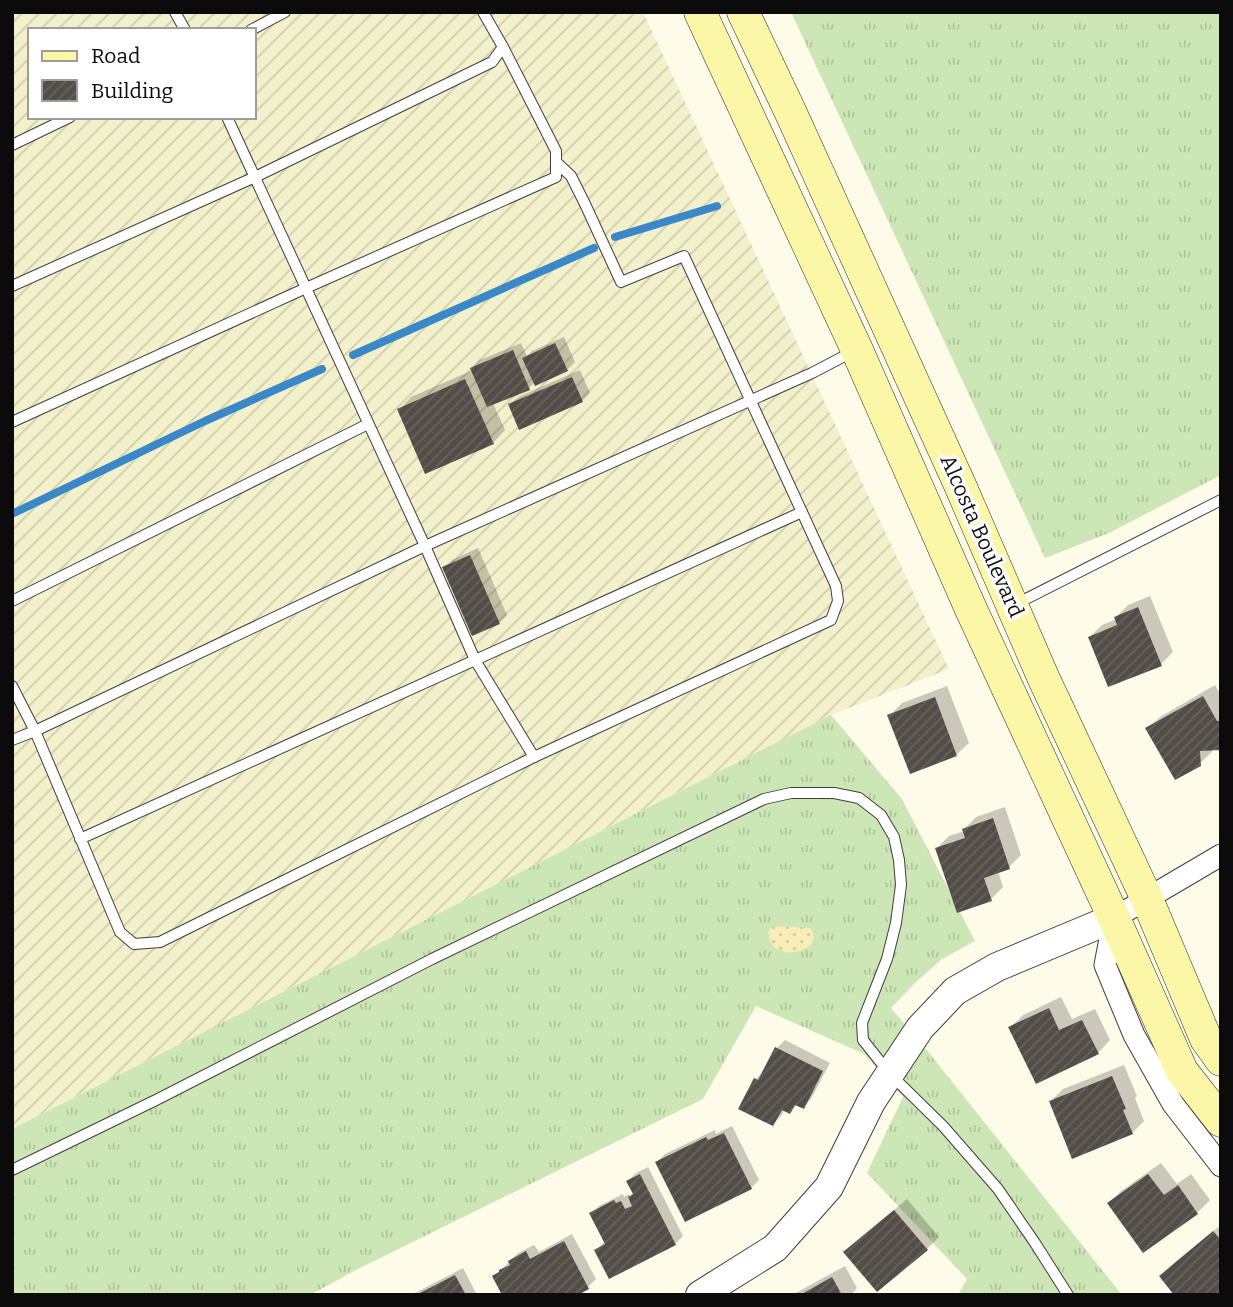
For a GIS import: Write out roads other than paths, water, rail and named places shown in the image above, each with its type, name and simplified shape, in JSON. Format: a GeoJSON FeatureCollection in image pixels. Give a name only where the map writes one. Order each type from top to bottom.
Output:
{"type":"FeatureCollection","features":[{"type":"Feature","properties":{"kind":"main road","name":"Alcosta Boulevard"},"geometry":{"type":"LineString","coordinates":[[700,12],[1182,1071],[1221,1121]]}},
{"type":"Feature","properties":{"kind":"main road","name":"Alcosta Boulevard"},"geometry":{"type":"LineString","coordinates":[[743,12],[880,306],[1206,1039],[1221,1060]]}},
{"type":"Feature","properties":{"kind":"street"},"geometry":{"type":"LineString","coordinates":[[702,1294],[775,1248],[829,1187],[871,1102],[920,1028],[956,991],[997,967],[1114,918],[1221,855]]}},
{"type":"Feature","properties":{"kind":"street"},"geometry":{"type":"LineString","coordinates":[[1114,918],[1105,965],[1134,1035],[1173,1104],[1221,1166]]}},
{"type":"Feature","properties":{"kind":"lane"},"geometry":{"type":"LineString","coordinates":[[175,12],[184,28]]}},
{"type":"Feature","properties":{"kind":"lane"},"geometry":{"type":"LineString","coordinates":[[255,28],[285,12]]}},
{"type":"Feature","properties":{"kind":"lane"},"geometry":{"type":"LineString","coordinates":[[12,422],[556,177],[556,151],[483,12]]}},
{"type":"Feature","properties":{"kind":"lane"},"geometry":{"type":"LineString","coordinates":[[12,286],[255,177],[492,62],[503,47]]}},
{"type":"Feature","properties":{"kind":"lane"},"geometry":{"type":"LineString","coordinates":[[12,145],[66,119]]}},
{"type":"Feature","properties":{"kind":"lane"},"geometry":{"type":"LineString","coordinates":[[228,119],[475,660],[534,757]]}},
{"type":"Feature","properties":{"kind":"lane"},"geometry":{"type":"LineString","coordinates":[[12,686],[120,932],[134,944],[160,942],[534,757],[831,620],[838,601],[836,586],[684,256],[621,282],[571,176],[556,162]]}},
{"type":"Feature","properties":{"kind":"lane"},"geometry":{"type":"LineString","coordinates":[[12,740],[425,547],[819,370],[856,350]]}},
{"type":"Feature","properties":{"kind":"lane"},"geometry":{"type":"LineString","coordinates":[[12,601],[368,424]]}},
{"type":"Feature","properties":{"kind":"lane"},"geometry":{"type":"LineString","coordinates":[[1013,606],[1221,500]]}},
{"type":"Feature","properties":{"kind":"lane"},"geometry":{"type":"LineString","coordinates":[[80,839],[802,512]]}},
{"type":"Feature","properties":{"kind":"lane"},"geometry":{"type":"LineString","coordinates":[[12,1170],[156,1100],[408,971],[764,799],[791,793],[834,793],[859,798],[881,815],[894,837],[899,860],[901,885],[896,923],[887,959],[862,1023],[863,1040],[890,1074],[943,1125],[998,1189],[1068,1295]]}},
{"type":"Feature","properties":{"kind":"waterway"},"geometry":{"type":"LineString","coordinates":[[615,237],[717,206]]}},
{"type":"Feature","properties":{"kind":"waterway"},"geometry":{"type":"LineString","coordinates":[[353,355],[594,248]]}},
{"type":"Feature","properties":{"kind":"waterway"},"geometry":{"type":"LineString","coordinates":[[12,514],[205,421],[322,369]]}}]}
